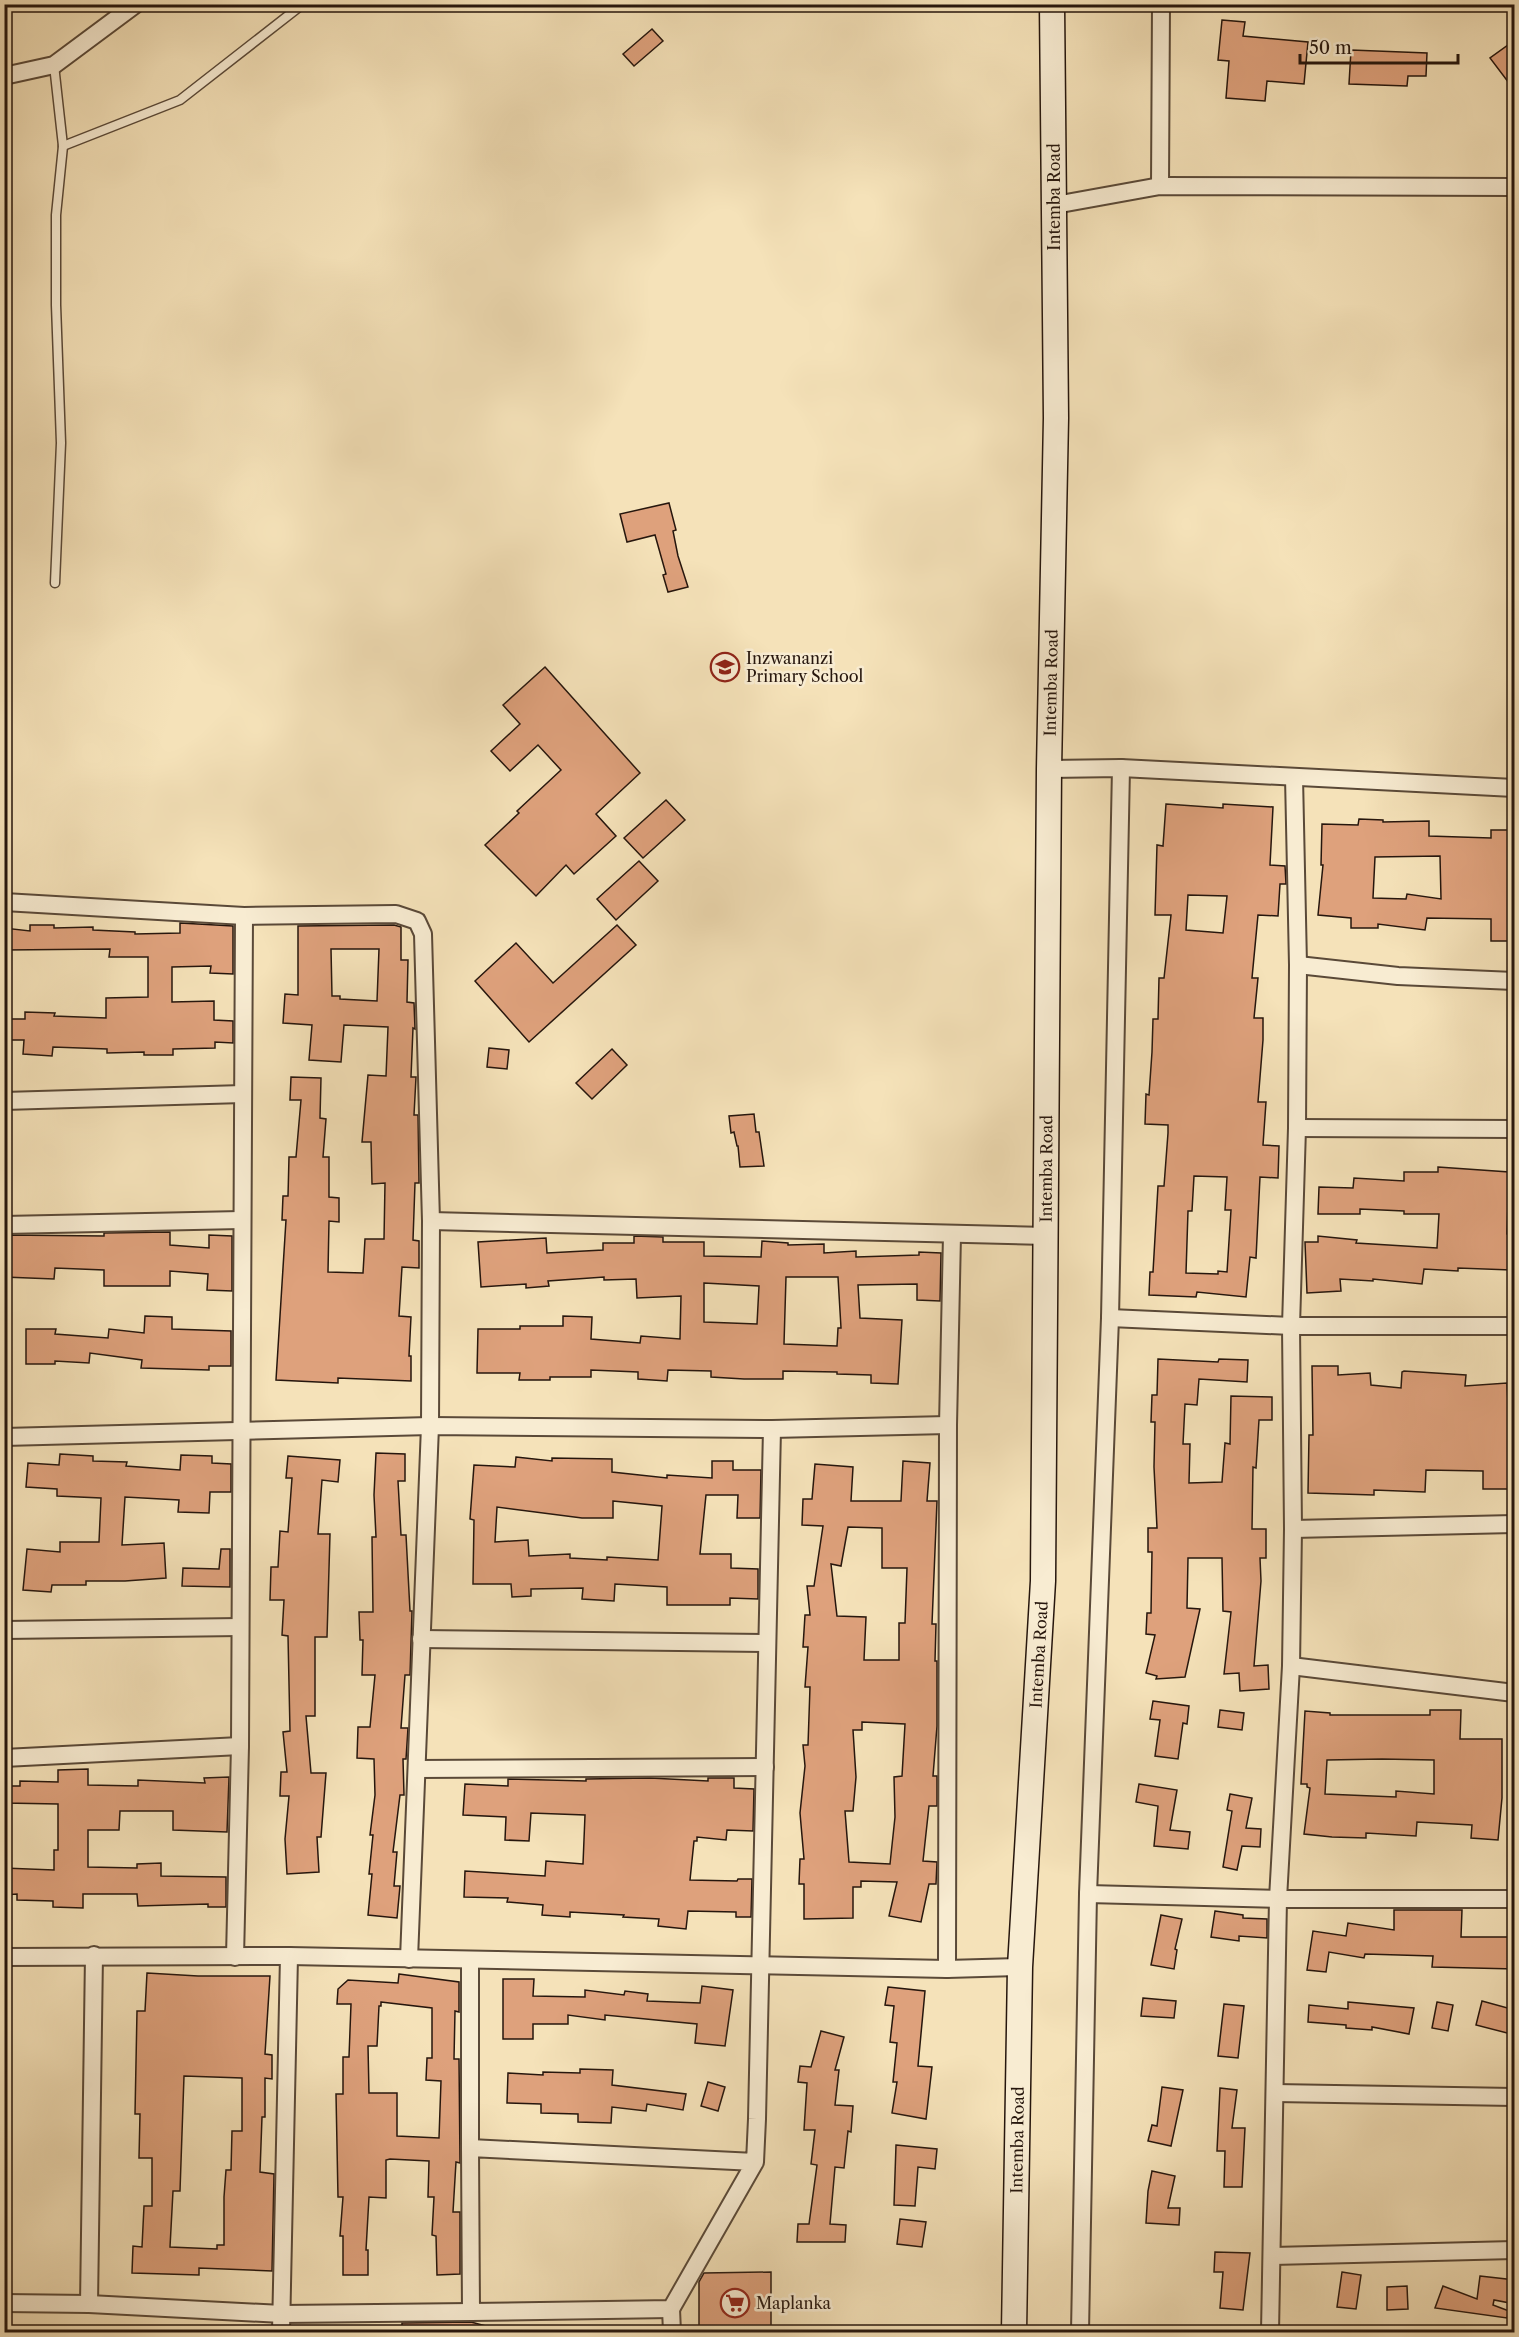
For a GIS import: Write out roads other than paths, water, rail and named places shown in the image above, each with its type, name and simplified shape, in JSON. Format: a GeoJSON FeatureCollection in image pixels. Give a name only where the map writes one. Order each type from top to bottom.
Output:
{"type":"FeatureCollection","features":[{"type":"Feature","properties":{"kind":"street"},"geometry":{"type":"LineString","coordinates":[[4,76],[54,65],[136,4]]}},
{"type":"Feature","properties":{"kind":"street","name":"Intemba Road"},"geometry":{"type":"LineString","coordinates":[[1014,2332],[1020,1967],[1043,1581],[1050,769],[1056,417],[1052,4]]}},
{"type":"Feature","properties":{"kind":"street"},"geometry":{"type":"LineString","coordinates":[[1160,186],[1161,4]]}},
{"type":"Feature","properties":{"kind":"street"},"geometry":{"type":"LineString","coordinates":[[1054,206],[1160,186],[1515,188]]}},
{"type":"Feature","properties":{"kind":"street"},"geometry":{"type":"LineString","coordinates":[[1080,2332],[1088,1894],[1110,1318],[1121,768]]}},
{"type":"Feature","properties":{"kind":"street"},"geometry":{"type":"LineString","coordinates":[[1050,769],[1121,768],[1515,788]]}},
{"type":"Feature","properties":{"kind":"street"},"geometry":{"type":"LineString","coordinates":[[1270,2332],[1278,1899],[1291,1666],[1293,1529],[1291,1326],[1297,1128],[1298,965],[1294,777]]}},
{"type":"Feature","properties":{"kind":"street"},"geometry":{"type":"LineString","coordinates":[[4,902],[244,916],[396,914],[417,921],[423,934],[431,1221],[430,1426],[410,1959]]}},
{"type":"Feature","properties":{"kind":"street"},"geometry":{"type":"LineString","coordinates":[[235,1957],[243,1430],[241,1220],[244,916]]}},
{"type":"Feature","properties":{"kind":"street"},"geometry":{"type":"LineString","coordinates":[[1298,965],[1398,976],[1515,981]]}},
{"type":"Feature","properties":{"kind":"street"},"geometry":{"type":"LineString","coordinates":[[4,1101],[243,1094]]}},
{"type":"Feature","properties":{"kind":"street"},"geometry":{"type":"LineString","coordinates":[[1297,1128],[1515,1129]]}},
{"type":"Feature","properties":{"kind":"street"},"geometry":{"type":"LineString","coordinates":[[4,1225],[241,1220]]}},
{"type":"Feature","properties":{"kind":"street"},"geometry":{"type":"LineString","coordinates":[[431,1221],[1046,1236]]}},
{"type":"Feature","properties":{"kind":"street"},"geometry":{"type":"LineString","coordinates":[[947,1969],[948,1425],[952,1235]]}},
{"type":"Feature","properties":{"kind":"street"},"geometry":{"type":"LineString","coordinates":[[1110,1318],[1291,1326],[1515,1326]]}},
{"type":"Feature","properties":{"kind":"street"},"geometry":{"type":"LineString","coordinates":[[4,1437],[430,1426],[772,1429],[948,1425]]}},
{"type":"Feature","properties":{"kind":"street"},"geometry":{"type":"LineString","coordinates":[[672,2332],[671,2309],[754,2162],[758,2119],[772,1429]]}},
{"type":"Feature","properties":{"kind":"street"},"geometry":{"type":"LineString","coordinates":[[1293,1529],[1515,1524]]}},
{"type":"Feature","properties":{"kind":"street"},"geometry":{"type":"LineString","coordinates":[[4,1630],[240,1627]]}},
{"type":"Feature","properties":{"kind":"street"},"geometry":{"type":"LineString","coordinates":[[421,1639],[766,1643]]}},
{"type":"Feature","properties":{"kind":"street"},"geometry":{"type":"LineString","coordinates":[[1291,1666],[1515,1693]]}},
{"type":"Feature","properties":{"kind":"street"},"geometry":{"type":"LineString","coordinates":[[4,1758],[240,1746]]}},
{"type":"Feature","properties":{"kind":"street"},"geometry":{"type":"LineString","coordinates":[[417,1769],[765,1767]]}},
{"type":"Feature","properties":{"kind":"street"},"geometry":{"type":"LineString","coordinates":[[1088,1894],[1278,1899],[1515,1899]]}},
{"type":"Feature","properties":{"kind":"street"},"geometry":{"type":"LineString","coordinates":[[89,2304],[94,1955]]}},
{"type":"Feature","properties":{"kind":"street"},"geometry":{"type":"LineString","coordinates":[[4,1957],[289,1956],[947,1969],[1020,1967]]}},
{"type":"Feature","properties":{"kind":"street"},"geometry":{"type":"LineString","coordinates":[[281,2332],[289,1956]]}},
{"type":"Feature","properties":{"kind":"street"},"geometry":{"type":"LineString","coordinates":[[470,1961],[471,2312]]}},
{"type":"Feature","properties":{"kind":"street"},"geometry":{"type":"LineString","coordinates":[[1275,2093],[1515,2097]]}},
{"type":"Feature","properties":{"kind":"street"},"geometry":{"type":"LineString","coordinates":[[470,2148],[754,2162]]}},
{"type":"Feature","properties":{"kind":"street"},"geometry":{"type":"LineString","coordinates":[[1273,2256],[1515,2250]]}},
{"type":"Feature","properties":{"kind":"street"},"geometry":{"type":"LineString","coordinates":[[4,2303],[89,2304],[282,2314],[671,2309]]}},
{"type":"Feature","properties":{"kind":"lane"},"geometry":{"type":"LineString","coordinates":[[63,146],[180,100],[303,4]]}},
{"type":"Feature","properties":{"kind":"lane"},"geometry":{"type":"LineString","coordinates":[[54,65],[63,146],[56,215],[56,305],[61,443],[56,584]]}},
{"type":"Feature","properties":{"kind":"place","name":"Inzwananzi Primary School"},"geometry":{"type":"Point","coordinates":[725,667]}},
{"type":"Feature","properties":{"kind":"place","name":"Maplanka"},"geometry":{"type":"Point","coordinates":[735,2303]}}]}
